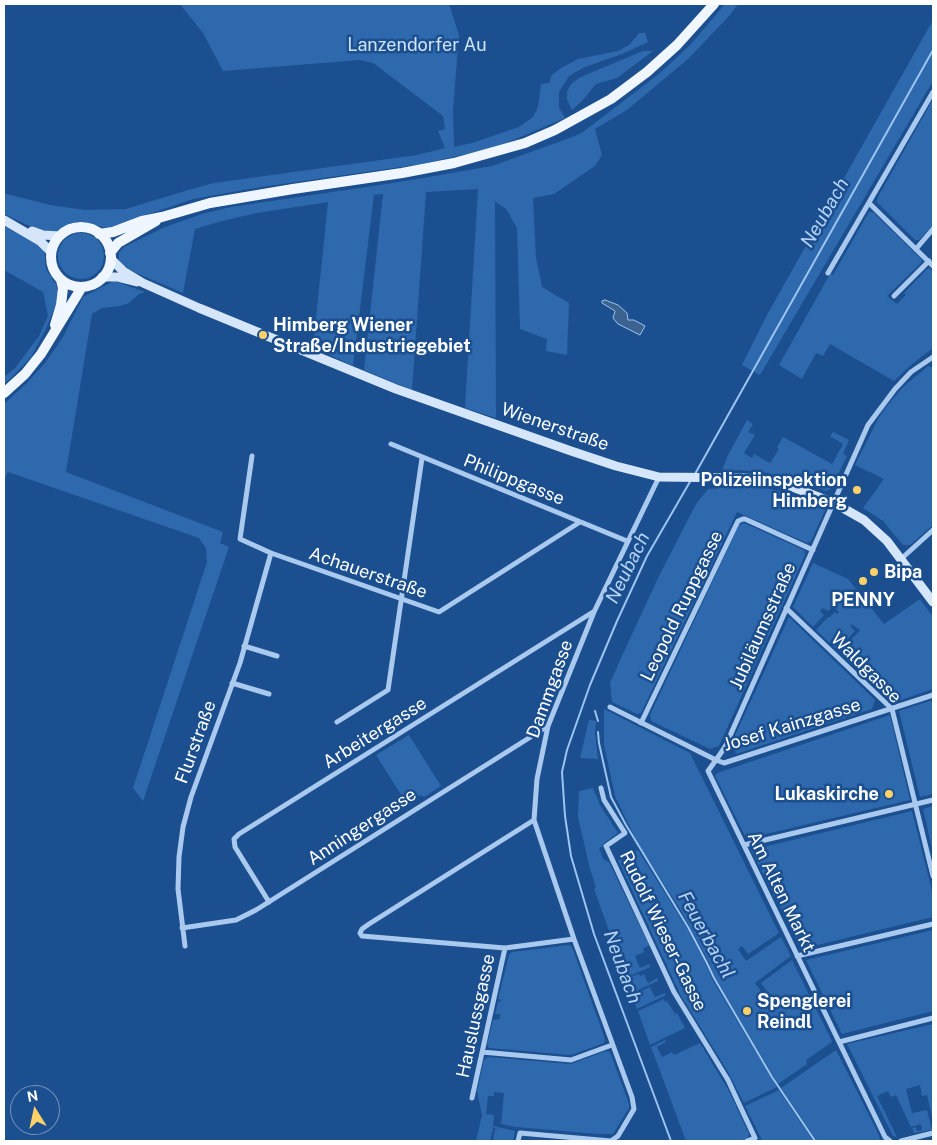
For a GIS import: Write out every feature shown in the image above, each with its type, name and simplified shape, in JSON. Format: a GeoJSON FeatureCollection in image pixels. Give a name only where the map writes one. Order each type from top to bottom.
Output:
{"type":"FeatureCollection","features":[{"type":"Feature","properties":{"kind":"main road"},"geometry":{"type":"LineString","coordinates":[[99,234],[114,232],[142,221],[210,203],[454,164],[525,143],[555,130],[611,99],[647,72],[677,45],[714,4]]}},
{"type":"Feature","properties":{"kind":"main road"},"geometry":{"type":"LineString","coordinates":[[61,280],[75,286],[90,285],[107,271],[110,256],[118,243],[162,217]]}},
{"type":"Feature","properties":{"kind":"main road"},"geometry":{"type":"LineString","coordinates":[[53,334],[61,305],[62,288],[61,280],[54,270],[51,252],[60,236],[76,228],[88,228],[105,240],[110,256]]}},
{"type":"Feature","properties":{"kind":"main road"},"geometry":{"type":"LineString","coordinates":[[4,393],[25,374],[42,354],[82,287]]}},
{"type":"Feature","properties":{"kind":"street"},"geometry":{"type":"LineString","coordinates":[[828,273],[933,92]]}},
{"type":"Feature","properties":{"kind":"street"},"geometry":{"type":"LineString","coordinates":[[869,203],[931,263],[894,296]]}},
{"type":"Feature","properties":{"kind":"street"},"geometry":{"type":"LineString","coordinates":[[5,220],[43,235],[60,236]]}},
{"type":"Feature","properties":{"kind":"street"},"geometry":{"type":"LineString","coordinates":[[5,220],[40,241],[51,252]]}},
{"type":"Feature","properties":{"kind":"street"},"geometry":{"type":"LineString","coordinates":[[916,249],[933,229]]}},
{"type":"Feature","properties":{"kind":"street","name":"Wienerstraße"},"geometry":{"type":"LineString","coordinates":[[110,256],[123,271],[143,283],[199,308],[396,389],[580,454],[659,477],[746,478],[774,482],[834,502],[864,520],[887,541],[933,602]]}},
{"type":"Feature","properties":{"kind":"street","name":"Wienerstraße"},"geometry":{"type":"LineString","coordinates":[[102,277],[117,277],[143,283]]}},
{"type":"Feature","properties":{"kind":"street","name":"Jubiläumsstraße"},"geometry":{"type":"LineString","coordinates":[[716,760],[725,747],[868,425],[882,405],[911,372],[933,356]]}},
{"type":"Feature","properties":{"kind":"street","name":"Philippgasse"},"geometry":{"type":"LineString","coordinates":[[391,444],[627,541]]}},
{"type":"Feature","properties":{"kind":"street","name":"Achauerstraße"},"geometry":{"type":"LineString","coordinates":[[252,456],[240,539],[271,553],[439,612],[580,522]]}},
{"type":"Feature","properties":{"kind":"street"},"geometry":{"type":"LineString","coordinates":[[337,722],[388,690],[422,458]]}},
{"type":"Feature","properties":{"kind":"street","name":"Dammgasse"},"geometry":{"type":"LineString","coordinates":[[583,1140],[608,1141],[617,1137],[634,1109],[633,1099],[574,940],[534,820],[537,779],[548,726],[594,612],[659,477]]}},
{"type":"Feature","properties":{"kind":"street","name":"Leopold Ruppgasse"},"geometry":{"type":"LineString","coordinates":[[641,723],[738,521],[743,519],[813,550]]}},
{"type":"Feature","properties":{"kind":"street"},"geometry":{"type":"LineString","coordinates":[[901,558],[933,530]]}},
{"type":"Feature","properties":{"kind":"street","name":"Flurstraße"},"geometry":{"type":"LineString","coordinates":[[184,946],[178,890],[179,857],[183,827],[191,797],[244,646],[271,553]]}},
{"type":"Feature","properties":{"kind":"street","name":"Waldgasse"},"geometry":{"type":"LineString","coordinates":[[786,608],[892,709],[933,876]]}},
{"type":"Feature","properties":{"kind":"street","name":"Arbeitergasse"},"geometry":{"type":"LineString","coordinates":[[269,902],[235,847],[234,839],[239,834],[594,612]]}},
{"type":"Feature","properties":{"kind":"street"},"geometry":{"type":"LineString","coordinates":[[244,646],[277,656]]}},
{"type":"Feature","properties":{"kind":"street"},"geometry":{"type":"LineString","coordinates":[[232,683],[269,694]]}},
{"type":"Feature","properties":{"kind":"street","name":"Josef Kainzgasse"},"geometry":{"type":"LineString","coordinates":[[716,760],[724,763],[933,695]]}},
{"type":"Feature","properties":{"kind":"street"},"geometry":{"type":"LineString","coordinates":[[610,707],[716,760]]}},
{"type":"Feature","properties":{"kind":"street","name":"Anningergasse"},"geometry":{"type":"LineString","coordinates":[[182,928],[236,920],[269,902],[548,726]]}},
{"type":"Feature","properties":{"kind":"street","name":"Am Alten Markt"},"geometry":{"type":"LineString","coordinates":[[716,760],[708,772],[885,1137],[890,1141]]}},
{"type":"Feature","properties":{"kind":"street","name":"Rudolf Wieser-Gasse"},"geometry":{"type":"LineString","coordinates":[[601,788],[604,800],[625,833],[606,846],[674,992],[728,1080],[755,1138],[747,1141]]}},
{"type":"Feature","properties":{"kind":"street"},"geometry":{"type":"LineString","coordinates":[[744,846],[933,800]]}},
{"type":"Feature","properties":{"kind":"street"},"geometry":{"type":"LineString","coordinates":[[505,948],[362,936],[360,933],[369,924],[534,820]]}},
{"type":"Feature","properties":{"kind":"street"},"geometry":{"type":"LineString","coordinates":[[797,956],[933,924]]}},
{"type":"Feature","properties":{"kind":"street","name":"Hauslussgasse"},"geometry":{"type":"LineString","coordinates":[[472,1098],[505,948],[574,940]]}},
{"type":"Feature","properties":{"kind":"street"},"geometry":{"type":"LineString","coordinates":[[839,1042],[933,1018]]}},
{"type":"Feature","properties":{"kind":"street"},"geometry":{"type":"LineString","coordinates":[[482,1052],[571,1060],[612,1045]]}},
{"type":"Feature","properties":{"kind":"street"},"geometry":{"type":"LineString","coordinates":[[518,1141],[520,1133],[583,1140]]}},
{"type":"Feature","properties":{"kind":"street"},"geometry":{"type":"LineString","coordinates":[[901,1141],[933,1133]]}},
{"type":"Feature","properties":{"kind":"green space","name":"Lanzendorfer Au"},"geometry":{"type":"Polygon","coordinates":[[[180,4],[449,4],[459,35],[453,109],[454,147],[519,127],[533,117],[538,107],[541,84],[549,83],[552,75],[561,68],[578,59],[618,51],[629,45],[639,33],[645,33],[648,42],[622,54],[585,67],[569,76],[559,92],[559,107],[565,118],[506,143],[471,153],[421,164],[261,187],[193,199],[114,228],[106,228],[85,222],[75,222],[52,233],[44,233],[4,214],[4,194],[50,205],[85,210],[126,209],[214,183],[417,155],[445,148],[438,131],[445,129],[443,116],[373,63],[360,60],[223,71],[203,33],[180,4]]]}},
{"type":"Feature","properties":{"kind":"green space"},"geometry":{"type":"Polygon","coordinates":[[[725,4],[738,4],[731,14],[688,59],[627,110],[595,129],[602,155],[595,166],[554,194],[533,198],[536,258],[542,287],[569,303],[567,355],[546,351],[547,339],[520,329],[517,228],[506,209],[495,201],[496,418],[465,408],[478,189],[426,192],[412,390],[364,370],[383,194],[374,195],[353,366],[313,347],[328,202],[257,213],[195,229],[183,293],[124,267],[119,260],[119,253],[124,247],[165,227],[202,214],[231,207],[492,166],[575,136],[583,132],[660,73],[691,44],[725,4]]]}},
{"type":"Feature","properties":{"kind":"green space"},"geometry":{"type":"Polygon","coordinates":[[[933,20],[933,81],[760,375],[742,365],[768,313],[933,20]]]}},
{"type":"Feature","properties":{"kind":"green space"},"geometry":{"type":"Polygon","coordinates":[[[643,51],[653,51],[617,78],[596,84],[572,110],[567,99],[567,92],[571,84],[579,78],[643,51]]]}},
{"type":"Feature","properties":{"kind":"green space"},"geometry":{"type":"Polygon","coordinates":[[[933,99],[933,225],[919,240],[915,240],[877,202],[878,197],[933,99]]]}},
{"type":"Feature","properties":{"kind":"green space"},"geometry":{"type":"Polygon","coordinates":[[[869,212],[873,212],[922,260],[887,296],[897,304],[906,295],[904,293],[927,269],[930,268],[933,272],[933,348],[894,381],[830,344],[823,356],[816,353],[802,379],[779,365],[830,274],[833,275],[869,212]]]}},
{"type":"Feature","properties":{"kind":"green space"},"geometry":{"type":"Polygon","coordinates":[[[4,226],[40,245],[45,254],[47,271],[56,284],[58,292],[57,302],[45,331],[31,357],[4,384],[4,377],[15,368],[39,336],[48,316],[43,292],[4,270],[4,226]]]}},
{"type":"Feature","properties":{"kind":"green space"},"geometry":{"type":"Polygon","coordinates":[[[86,233],[98,239],[103,247],[103,265],[98,273],[90,278],[76,279],[64,273],[59,265],[58,251],[64,239],[72,234],[86,233]]]}},
{"type":"Feature","properties":{"kind":"green space"},"geometry":{"type":"Polygon","coordinates":[[[114,281],[145,292],[139,294],[129,303],[102,308],[92,314],[66,472],[223,532],[220,543],[229,547],[143,801],[133,788],[207,562],[206,548],[199,538],[8,472],[4,480],[4,404],[45,363],[63,337],[83,297],[114,281]]]}},
{"type":"Feature","properties":{"kind":"green space"},"geometry":{"type":"Polygon","coordinates":[[[928,366],[933,368],[933,525],[910,545],[903,545],[883,521],[863,508],[884,479],[855,465],[886,407],[903,387],[928,366]]]}},
{"type":"Feature","properties":{"kind":"green space"},"geometry":{"type":"Polygon","coordinates":[[[747,420],[753,424],[748,432],[755,435],[744,453],[752,458],[754,454],[770,463],[779,449],[777,448],[783,437],[832,464],[843,444],[830,436],[833,432],[849,440],[843,454],[847,456],[831,489],[826,491],[768,473],[739,470],[722,471],[727,457],[747,420]]]}},
{"type":"Feature","properties":{"kind":"green space"},"geometry":{"type":"Polygon","coordinates":[[[732,487],[764,488],[781,491],[804,498],[826,508],[811,541],[807,543],[737,512],[641,713],[637,714],[612,702],[610,683],[659,576],[696,504],[708,489],[732,487]]]}},
{"type":"Feature","properties":{"kind":"green space"},"geometry":{"type":"Polygon","coordinates":[[[744,523],[804,550],[805,555],[719,746],[710,749],[651,721],[650,715],[739,525],[744,523]]]}},
{"type":"Feature","properties":{"kind":"green space"},"geometry":{"type":"Polygon","coordinates":[[[813,563],[848,579],[884,624],[920,599],[933,617],[933,689],[892,703],[840,652],[860,630],[851,624],[850,626],[855,631],[836,649],[816,630],[828,617],[835,612],[837,614],[839,612],[833,606],[828,611],[823,608],[820,611],[824,615],[813,627],[793,607],[813,563]]]}},
{"type":"Feature","properties":{"kind":"green space"},"geometry":{"type":"Polygon","coordinates":[[[789,617],[875,700],[872,709],[736,754],[732,742],[789,617]]]}},
{"type":"Feature","properties":{"kind":"green space"},"geometry":{"type":"Polygon","coordinates":[[[933,700],[933,794],[920,797],[899,711],[933,700]]]}},
{"type":"Feature","properties":{"kind":"green space"},"geometry":{"type":"Polygon","coordinates":[[[604,709],[690,753],[779,933],[748,954],[742,946],[738,949],[746,961],[781,937],[791,956],[755,983],[764,995],[768,993],[761,983],[792,960],[829,1035],[832,1042],[806,1060],[807,1064],[778,1084],[715,978],[709,962],[681,911],[637,842],[615,796],[604,745],[604,709]]]}},
{"type":"Feature","properties":{"kind":"green space"},"geometry":{"type":"Polygon","coordinates":[[[890,715],[910,800],[749,838],[745,836],[715,776],[717,773],[890,715]]]}},
{"type":"Feature","properties":{"kind":"green space"},"geometry":{"type":"Polygon","coordinates":[[[589,720],[596,721],[595,733],[598,759],[580,758],[589,720]]]}},
{"type":"Feature","properties":{"kind":"green space"},"geometry":{"type":"Polygon","coordinates":[[[409,735],[441,786],[424,797],[420,795],[416,798],[416,801],[408,806],[376,755],[409,735]]]}},
{"type":"Feature","properties":{"kind":"green space"},"geometry":{"type":"Polygon","coordinates":[[[593,788],[600,805],[618,833],[599,848],[603,859],[609,862],[649,945],[643,949],[644,952],[635,956],[640,968],[649,964],[650,967],[632,975],[639,974],[641,976],[644,974],[648,983],[657,978],[658,981],[638,990],[639,992],[650,987],[655,997],[665,993],[666,995],[637,1009],[594,889],[596,888],[578,817],[579,791],[593,788]]]}},
{"type":"Feature","properties":{"kind":"green space"},"geometry":{"type":"Polygon","coordinates":[[[933,806],[933,853],[923,809],[933,806]]]}},
{"type":"Feature","properties":{"kind":"green space"},"geometry":{"type":"Polygon","coordinates":[[[912,811],[933,895],[933,917],[801,949],[751,850],[912,811]]]}},
{"type":"Feature","properties":{"kind":"green space"},"geometry":{"type":"Polygon","coordinates":[[[638,850],[688,930],[712,979],[777,1087],[744,1103],[728,1072],[680,994],[618,860],[638,850]]]}},
{"type":"Feature","properties":{"kind":"green space"},"geometry":{"type":"Polygon","coordinates":[[[933,930],[933,1011],[842,1034],[806,960],[933,930]]]}},
{"type":"Feature","properties":{"kind":"green space"},"geometry":{"type":"Polygon","coordinates":[[[569,945],[572,947],[605,1039],[604,1043],[571,1055],[489,1048],[487,1044],[493,1020],[500,1019],[500,1014],[495,1014],[498,1002],[501,1001],[498,999],[509,955],[512,952],[569,945]]]}},
{"type":"Feature","properties":{"kind":"green space"},"geometry":{"type":"Polygon","coordinates":[[[664,999],[675,1014],[677,1013],[685,1028],[650,1045],[638,1011],[664,999]]]}},
{"type":"Feature","properties":{"kind":"green space"},"geometry":{"type":"Polygon","coordinates":[[[933,1024],[933,1121],[927,1095],[922,1096],[920,1085],[906,1089],[912,1113],[927,1110],[932,1130],[914,1133],[912,1128],[916,1127],[917,1131],[922,1130],[921,1124],[911,1127],[896,1095],[891,1097],[888,1091],[877,1096],[897,1137],[893,1136],[847,1044],[933,1024]]]}},
{"type":"Feature","properties":{"kind":"green space"},"geometry":{"type":"Polygon","coordinates":[[[665,1040],[666,1042],[657,1047],[662,1057],[672,1052],[674,1055],[700,1043],[730,1093],[749,1134],[748,1138],[741,1141],[686,1141],[651,1047],[665,1040]]]}},
{"type":"Feature","properties":{"kind":"green space"},"geometry":{"type":"Polygon","coordinates":[[[836,1050],[881,1141],[816,1141],[781,1088],[836,1050]]]}},
{"type":"Feature","properties":{"kind":"green space"},"geometry":{"type":"Polygon","coordinates":[[[606,1051],[610,1052],[629,1104],[629,1108],[613,1134],[516,1127],[501,1124],[504,1093],[494,1092],[494,1096],[488,1096],[486,1114],[494,1115],[493,1126],[515,1131],[513,1141],[493,1141],[495,1129],[501,1130],[491,1127],[493,1129],[490,1141],[476,1141],[482,1115],[477,1091],[484,1060],[488,1057],[571,1064],[606,1051]]]}},
{"type":"Feature","properties":{"kind":"green space"},"geometry":{"type":"Polygon","coordinates":[[[779,1090],[813,1141],[761,1141],[745,1106],[779,1090]]]}},
{"type":"Feature","properties":{"kind":"shaded area"},"geometry":{"type":"Polygon","coordinates":[[[605,300],[618,305],[627,313],[628,320],[634,320],[645,326],[640,335],[618,324],[613,318],[615,311],[602,303],[605,300]]]}},
{"type":"Feature","properties":{"kind":"waterway","name":"Neubach"},"geometry":{"type":"LineString","coordinates":[[695,474],[933,50]]}},
{"type":"Feature","properties":{"kind":"waterway","name":"Neubach"},"geometry":{"type":"LineString","coordinates":[[671,1141],[594,934],[571,856],[565,816],[562,772],[567,750],[590,685],[617,621],[647,556],[691,480]]}},
{"type":"Feature","properties":{"kind":"waterway"},"geometry":{"type":"LineString","coordinates":[[595,711],[598,721]]}},
{"type":"Feature","properties":{"kind":"waterway","name":"Feuerbachl"},"geometry":{"type":"LineString","coordinates":[[598,732],[611,797],[688,927],[714,978],[772,1077],[815,1141]]}},
{"type":"Feature","properties":{"kind":"place","name":"Himberg Wiener Straße/Industriegebiet"},"geometry":{"type":"Point","coordinates":[263,335]}},
{"type":"Feature","properties":{"kind":"place","name":"Polizeiinspektion Himberg"},"geometry":{"type":"Point","coordinates":[857,490]}},
{"type":"Feature","properties":{"kind":"place","name":"Bipa"},"geometry":{"type":"Point","coordinates":[874,572]}},
{"type":"Feature","properties":{"kind":"place","name":"PENNY"},"geometry":{"type":"Point","coordinates":[863,581]}},
{"type":"Feature","properties":{"kind":"place","name":"Lukaskirche"},"geometry":{"type":"Point","coordinates":[889,794]}},
{"type":"Feature","properties":{"kind":"place","name":"Spenglerei Reindl"},"geometry":{"type":"Point","coordinates":[747,1011]}}]}
